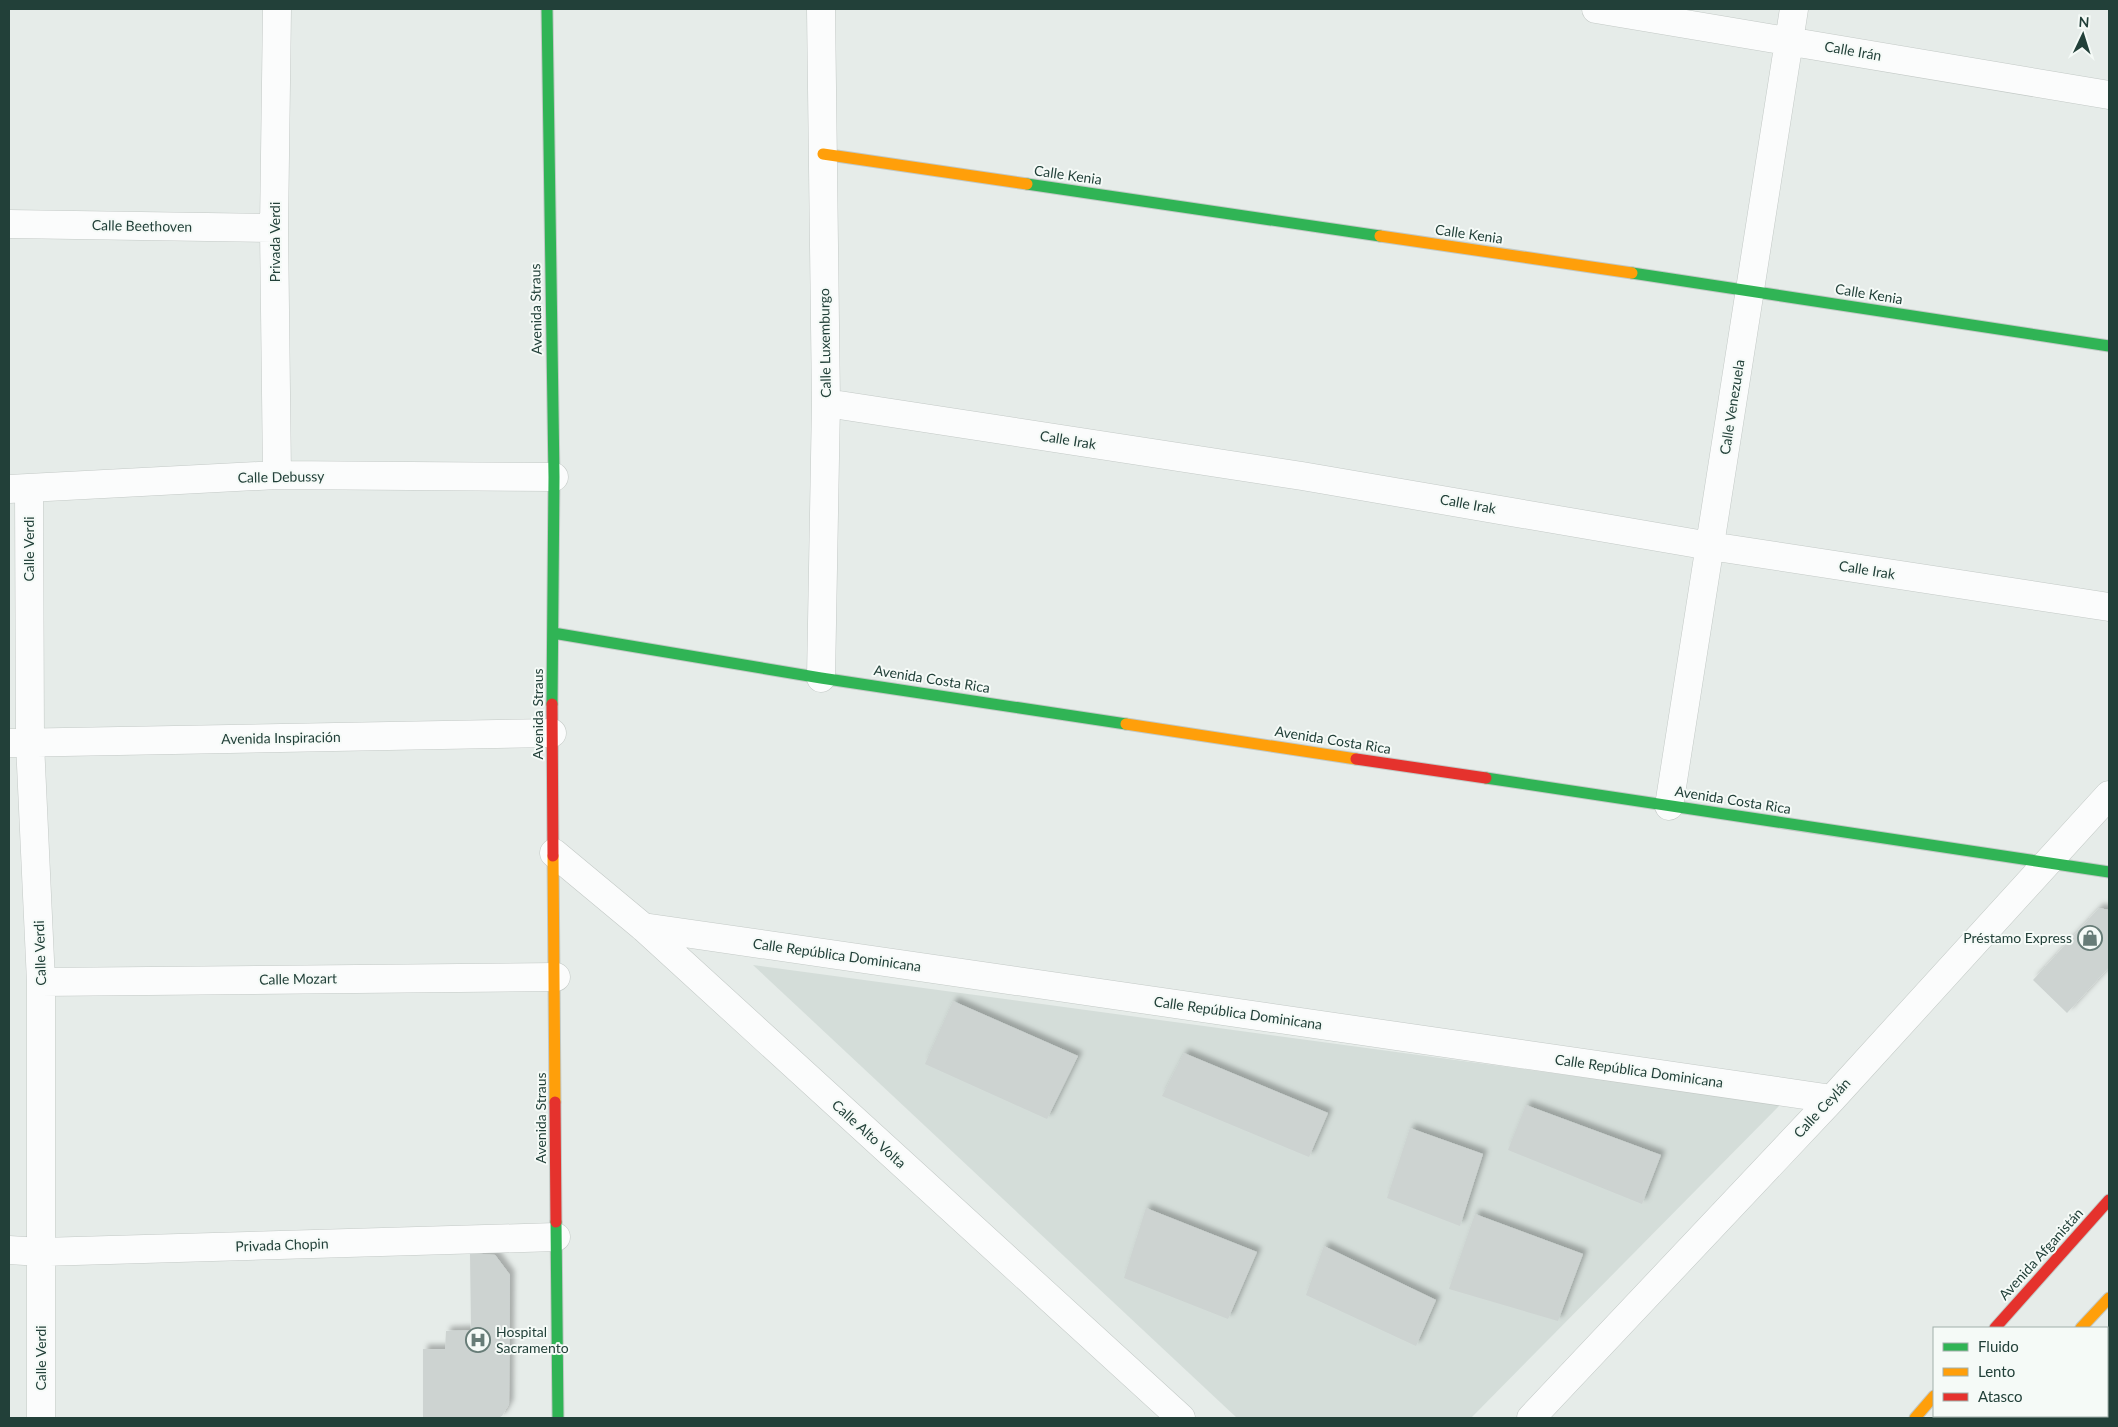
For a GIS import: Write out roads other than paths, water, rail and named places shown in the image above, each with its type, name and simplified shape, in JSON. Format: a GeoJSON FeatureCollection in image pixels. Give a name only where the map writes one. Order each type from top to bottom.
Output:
{"type":"FeatureCollection","features":[{"type":"Feature","properties":{"kind":"street","name":"Privada Verdi"},"geometry":{"type":"LineString","coordinates":[[277,9],[274,228],[277,475]]}},
{"type":"Feature","properties":{"kind":"street","name":"Avenida Straus"},"geometry":{"type":"LineString","coordinates":[[547,9],[554,477],[552,732],[556,977],[558,1418]]}},
{"type":"Feature","properties":{"kind":"street","name":"Calle Luxemburgo"},"geometry":{"type":"LineString","coordinates":[[821,9],[826,403],[821,678]]}},
{"type":"Feature","properties":{"kind":"street","name":"Calle Irán"},"geometry":{"type":"LineString","coordinates":[[1596,9],[2109,95]]}},
{"type":"Feature","properties":{"kind":"street","name":"Calle Venezuela"},"geometry":{"type":"LineString","coordinates":[[1669,806],[1794,9]]}},
{"type":"Feature","properties":{"kind":"street","name":"Calle Kenia"},"geometry":{"type":"LineString","coordinates":[[823,154],[1750,290],[2109,346]]}},
{"type":"Feature","properties":{"kind":"street","name":"Calle Beethoven"},"geometry":{"type":"LineString","coordinates":[[9,224],[274,228]]}},
{"type":"Feature","properties":{"kind":"street","name":"Calle Irak"},"geometry":{"type":"LineString","coordinates":[[826,403],[1302,476],[1710,546],[2109,607]]}},
{"type":"Feature","properties":{"kind":"street","name":"Calle Debussy"},"geometry":{"type":"LineString","coordinates":[[19,489],[277,475],[554,477]]}},
{"type":"Feature","properties":{"kind":"street","name":"Calle Verdi"},"geometry":{"type":"LineString","coordinates":[[19,489],[19,743],[41,982],[41,1418]]}},
{"type":"Feature","properties":{"kind":"street","name":"Avenida Costa Rica"},"geometry":{"type":"LineString","coordinates":[[553,633],[821,678],[2109,872]]}},
{"type":"Feature","properties":{"kind":"street","name":"Avenida Inspiración"},"geometry":{"type":"LineString","coordinates":[[19,743],[552,732]]}},
{"type":"Feature","properties":{"kind":"street","name":"Calle Ceylán"},"geometry":{"type":"LineString","coordinates":[[1531,1418],[1832,1099],[2109,795]]}},
{"type":"Feature","properties":{"kind":"street","name":"Calle Alto Volta"},"geometry":{"type":"LineString","coordinates":[[554,853],[644,927],[1181,1418]]}},
{"type":"Feature","properties":{"kind":"street","name":"Calle República Dominicana"},"geometry":{"type":"LineString","coordinates":[[644,927],[1832,1099]]}},
{"type":"Feature","properties":{"kind":"street","name":"Calle Mozart"},"geometry":{"type":"LineString","coordinates":[[41,982],[556,977]]}},
{"type":"Feature","properties":{"kind":"street","name":"Avenida Afganistán"},"geometry":{"type":"LineString","coordinates":[[1996,1327],[2109,1200]]}},
{"type":"Feature","properties":{"kind":"street","name":"Privada Chopin"},"geometry":{"type":"LineString","coordinates":[[9,1250],[40,1252],[556,1237]]}},
{"type":"Feature","properties":{"kind":"street"},"geometry":{"type":"LineString","coordinates":[[2082,1327],[2109,1298]]}},
{"type":"Feature","properties":{"kind":"street"},"geometry":{"type":"LineString","coordinates":[[1915,1418],[1933,1397]]}},
{"type":"Feature","properties":{"kind":"place","name":"Préstamo Express"},"geometry":{"type":"Point","coordinates":[2090,938]}},
{"type":"Feature","properties":{"kind":"place","name":"Hospital Sacramento"},"geometry":{"type":"Point","coordinates":[478,1340]}}]}
